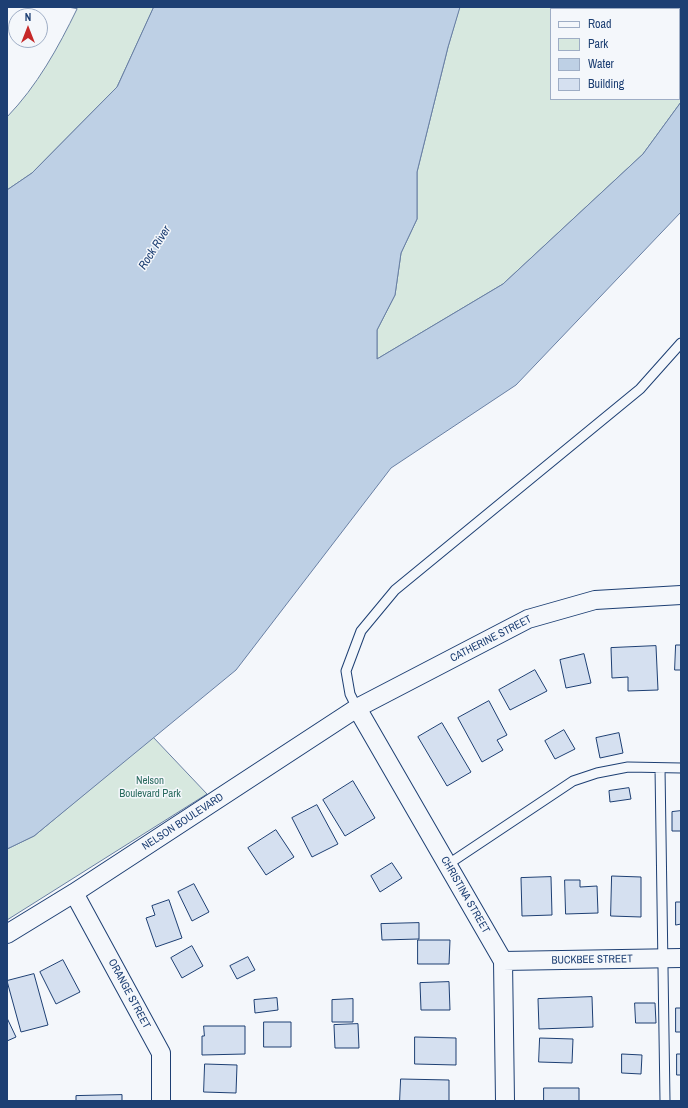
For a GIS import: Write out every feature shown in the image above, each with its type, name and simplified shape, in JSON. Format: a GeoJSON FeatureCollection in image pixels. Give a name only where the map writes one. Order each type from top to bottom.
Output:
{"type":"FeatureCollection","features":[{"type":"Feature","properties":{"kind":"street","name":"CATHERINE STREET"},"geometry":{"type":"LineString","coordinates":[[357,708],[528,619],[595,600],[681,595]]}},
{"type":"Feature","properties":{"kind":"street","name":"CHRISTINA STREET"},"geometry":{"type":"LineString","coordinates":[[357,708],[503,962],[505,1101]]}},
{"type":"Feature","properties":{"kind":"street","name":"NELSON BOULEVARD"},"geometry":{"type":"LineString","coordinates":[[7,934],[74,893],[357,708]]}},
{"type":"Feature","properties":{"kind":"street","name":"ORANGE STREET"},"geometry":{"type":"LineString","coordinates":[[74,893],[161,1053],[161,1101]]}},
{"type":"Feature","properties":{"kind":"street","name":"BUCKBEE STREET"},"geometry":{"type":"LineString","coordinates":[[503,962],[681,958]]}},
{"type":"Feature","properties":{"kind":"lane"},"geometry":{"type":"LineString","coordinates":[[357,708],[350,694],[346,671],[361,631],[395,590],[640,389],[681,343]]}},
{"type":"Feature","properties":{"kind":"lane"},"geometry":{"type":"LineString","coordinates":[[448,866],[574,781],[597,772],[628,767],[681,768]]}},
{"type":"Feature","properties":{"kind":"lane"},"geometry":{"type":"LineString","coordinates":[[660,768],[665,1101]]}},
{"type":"Feature","properties":{"kind":"green space"},"geometry":{"type":"Polygon","coordinates":[[[68,7],[154,7],[117,87],[32,173],[7,190],[7,117],[28,93],[62,38],[77,9],[68,7]]]}},
{"type":"Feature","properties":{"kind":"green space"},"geometry":{"type":"Polygon","coordinates":[[[460,7],[681,7],[681,102],[643,154],[503,284],[377,359],[377,330],[395,295],[401,253],[417,219],[417,172],[448,47],[460,7]]]}},
{"type":"Feature","properties":{"kind":"green space","name":"Nelson Boulevard Park"},"geometry":{"type":"Polygon","coordinates":[[[153,737],[207,794],[7,920],[7,849],[34,836],[153,737]]]}},
{"type":"Feature","properties":{"kind":"water","name":"Rock River"},"geometry":{"type":"Polygon","coordinates":[[[154,7],[460,7],[448,47],[417,172],[417,219],[401,253],[395,295],[377,330],[377,359],[503,284],[643,154],[681,102],[681,212],[516,385],[391,468],[236,670],[34,836],[7,849],[7,190],[32,173],[117,87],[154,7]]]}},
{"type":"Feature","properties":{"kind":"building"},"geometry":{"type":"Polygon","coordinates":[[[676,645],[681,645],[681,670],[675,670],[676,645]]]}},
{"type":"Feature","properties":{"kind":"building"},"geometry":{"type":"Polygon","coordinates":[[[656,646],[658,690],[628,691],[628,677],[612,678],[611,648],[656,646]]]}},
{"type":"Feature","properties":{"kind":"building"},"geometry":{"type":"Polygon","coordinates":[[[584,654],[591,683],[566,688],[560,660],[584,654]]]}},
{"type":"Feature","properties":{"kind":"building"},"geometry":{"type":"Polygon","coordinates":[[[535,670],[547,691],[510,710],[499,690],[535,670]]]}},
{"type":"Feature","properties":{"kind":"building"},"geometry":{"type":"Polygon","coordinates":[[[489,701],[507,735],[497,740],[503,750],[482,762],[458,718],[489,701]]]}},
{"type":"Feature","properties":{"kind":"building"},"geometry":{"type":"Polygon","coordinates":[[[442,723],[471,772],[447,786],[418,737],[442,723]]]}},
{"type":"Feature","properties":{"kind":"building"},"geometry":{"type":"Polygon","coordinates":[[[564,730],[575,749],[555,759],[545,741],[564,730]]]}},
{"type":"Feature","properties":{"kind":"building"},"geometry":{"type":"Polygon","coordinates":[[[619,733],[623,753],[600,758],[596,738],[619,733]]]}},
{"type":"Feature","properties":{"kind":"building"},"geometry":{"type":"Polygon","coordinates":[[[353,781],[375,818],[345,836],[323,800],[353,781]]]}},
{"type":"Feature","properties":{"kind":"building"},"geometry":{"type":"Polygon","coordinates":[[[629,788],[631,799],[610,802],[609,791],[629,788]]]}},
{"type":"Feature","properties":{"kind":"building"},"geometry":{"type":"Polygon","coordinates":[[[317,805],[338,844],[312,857],[292,818],[317,805]]]}},
{"type":"Feature","properties":{"kind":"building"},"geometry":{"type":"Polygon","coordinates":[[[681,811],[681,831],[672,831],[672,812],[681,811]]]}},
{"type":"Feature","properties":{"kind":"building"},"geometry":{"type":"Polygon","coordinates":[[[276,830],[294,857],[266,875],[248,848],[276,830]]]}},
{"type":"Feature","properties":{"kind":"building"},"geometry":{"type":"Polygon","coordinates":[[[392,863],[402,878],[380,892],[371,876],[392,863]]]}},
{"type":"Feature","properties":{"kind":"building"},"geometry":{"type":"Polygon","coordinates":[[[612,876],[641,877],[641,917],[611,916],[612,876]]]}},
{"type":"Feature","properties":{"kind":"building"},"geometry":{"type":"Polygon","coordinates":[[[551,877],[552,915],[522,916],[521,878],[551,877]]]}},
{"type":"Feature","properties":{"kind":"building"},"geometry":{"type":"Polygon","coordinates":[[[565,880],[580,880],[580,887],[597,886],[598,913],[566,914],[565,880]]]}},
{"type":"Feature","properties":{"kind":"building"},"geometry":{"type":"Polygon","coordinates":[[[194,884],[209,912],[192,921],[178,892],[194,884]]]}},
{"type":"Feature","properties":{"kind":"building"},"geometry":{"type":"Polygon","coordinates":[[[169,900],[182,938],[156,947],[146,918],[155,915],[152,906],[169,900]]]}},
{"type":"Feature","properties":{"kind":"building"},"geometry":{"type":"Polygon","coordinates":[[[676,902],[681,902],[681,924],[676,925],[676,902]]]}},
{"type":"Feature","properties":{"kind":"building"},"geometry":{"type":"Polygon","coordinates":[[[419,923],[419,939],[382,940],[381,924],[419,923]]]}},
{"type":"Feature","properties":{"kind":"building"},"geometry":{"type":"Polygon","coordinates":[[[418,940],[450,940],[449,964],[418,964],[418,940]]]}},
{"type":"Feature","properties":{"kind":"building"},"geometry":{"type":"Polygon","coordinates":[[[192,946],[203,966],[182,978],[171,958],[192,946]]]}},
{"type":"Feature","properties":{"kind":"building"},"geometry":{"type":"Polygon","coordinates":[[[248,957],[255,970],[237,979],[230,966],[248,957]]]}},
{"type":"Feature","properties":{"kind":"building"},"geometry":{"type":"Polygon","coordinates":[[[63,960],[80,992],[56,1004],[40,972],[63,960]]]}},
{"type":"Feature","properties":{"kind":"building"},"geometry":{"type":"Polygon","coordinates":[[[34,974],[48,1025],[21,1032],[7,981],[34,974]]]}},
{"type":"Feature","properties":{"kind":"building"},"geometry":{"type":"Polygon","coordinates":[[[449,982],[450,1010],[421,1010],[420,983],[449,982]]]}},
{"type":"Feature","properties":{"kind":"building"},"geometry":{"type":"Polygon","coordinates":[[[592,997],[593,1027],[539,1029],[538,999],[592,997]]]}},
{"type":"Feature","properties":{"kind":"building"},"geometry":{"type":"Polygon","coordinates":[[[277,998],[278,1010],[255,1013],[254,1000],[277,998]]]}},
{"type":"Feature","properties":{"kind":"building"},"geometry":{"type":"Polygon","coordinates":[[[353,999],[353,1022],[332,1022],[332,1000],[353,999]]]}},
{"type":"Feature","properties":{"kind":"building"},"geometry":{"type":"Polygon","coordinates":[[[635,1003],[655,1003],[656,1023],[636,1023],[635,1003]]]}},
{"type":"Feature","properties":{"kind":"building"},"geometry":{"type":"Polygon","coordinates":[[[676,1008],[681,1008],[681,1032],[676,1032],[676,1008]]]}},
{"type":"Feature","properties":{"kind":"building"},"geometry":{"type":"Polygon","coordinates":[[[7,1018],[16,1037],[7,1041],[7,1018]]]}},
{"type":"Feature","properties":{"kind":"building"},"geometry":{"type":"Polygon","coordinates":[[[264,1022],[291,1022],[291,1047],[264,1047],[264,1022]]]}},
{"type":"Feature","properties":{"kind":"building"},"geometry":{"type":"Polygon","coordinates":[[[358,1024],[359,1048],[335,1048],[334,1025],[358,1024]]]}},
{"type":"Feature","properties":{"kind":"building"},"geometry":{"type":"Polygon","coordinates":[[[204,1026],[245,1026],[245,1054],[202,1055],[202,1036],[204,1036],[204,1026]]]}},
{"type":"Feature","properties":{"kind":"building"},"geometry":{"type":"Polygon","coordinates":[[[415,1037],[456,1038],[456,1065],[415,1064],[415,1037]]]}},
{"type":"Feature","properties":{"kind":"building"},"geometry":{"type":"Polygon","coordinates":[[[540,1038],[573,1039],[572,1063],[539,1062],[540,1038]]]}},
{"type":"Feature","properties":{"kind":"building"},"geometry":{"type":"Polygon","coordinates":[[[622,1054],[642,1055],[641,1074],[622,1073],[622,1054]]]}},
{"type":"Feature","properties":{"kind":"building"},"geometry":{"type":"Polygon","coordinates":[[[677,1054],[681,1054],[681,1075],[677,1075],[677,1054]]]}},
{"type":"Feature","properties":{"kind":"building"},"geometry":{"type":"Polygon","coordinates":[[[205,1064],[237,1065],[236,1093],[204,1092],[205,1064]]]}},
{"type":"Feature","properties":{"kind":"building"},"geometry":{"type":"Polygon","coordinates":[[[401,1079],[449,1080],[449,1101],[400,1101],[401,1079]]]}},
{"type":"Feature","properties":{"kind":"building"},"geometry":{"type":"Polygon","coordinates":[[[544,1088],[579,1088],[579,1101],[544,1101],[544,1088]]]}},
{"type":"Feature","properties":{"kind":"building"},"geometry":{"type":"Polygon","coordinates":[[[122,1095],[122,1101],[76,1101],[76,1096],[122,1095]]]}}]}
